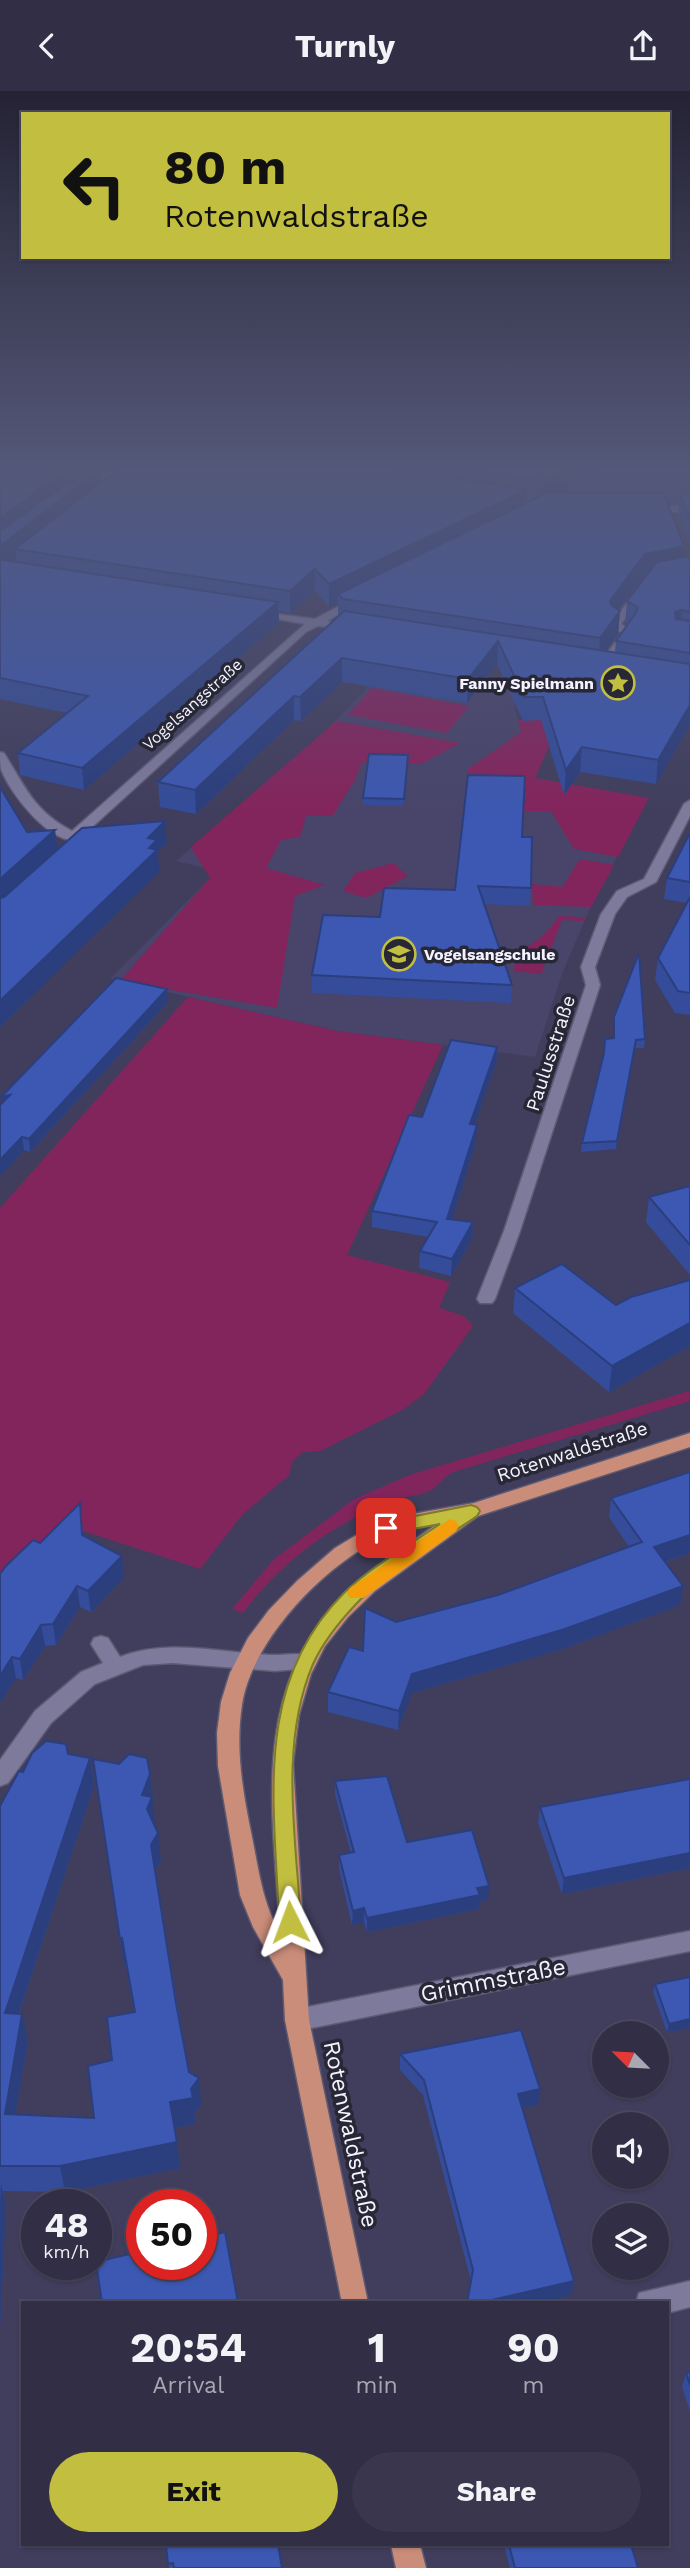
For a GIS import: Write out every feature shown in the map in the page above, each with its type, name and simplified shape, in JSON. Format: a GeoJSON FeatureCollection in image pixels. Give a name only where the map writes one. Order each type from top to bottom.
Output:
{"type":"FeatureCollection","features":[{"type":"Feature","properties":{"kind":"main road","name":"Rotenwaldstraße"},"geometry":{"type":"LineString","coordinates":[[293,1975],[256,1910],[232,1800],[226,1729],[245,1660],[259,1636],[281,1609],[336,1557],[386,1528],[471,1511],[690,1440]]}},
{"type":"Feature","properties":{"kind":"main road","name":"Rotenwaldstraße"},"geometry":{"type":"LineString","coordinates":[[355,2301],[297,2020],[282,1763],[290,1710],[304,1662],[327,1625],[352,1597],[379,1574],[471,1511]]}},
{"type":"Feature","properties":{"kind":"main road"},"geometry":{"type":"LineString","coordinates":[[406,2546],[411,2568]]}},
{"type":"Feature","properties":{"kind":"street"},"geometry":{"type":"LineString","coordinates":[[602,668],[628,632],[615,625],[646,584]]}},
{"type":"Feature","properties":{"kind":"street","name":"Vogelsangstraße"},"geometry":{"type":"LineString","coordinates":[[73,837],[312,622],[374,592]]}},
{"type":"Feature","properties":{"kind":"street"},"geometry":{"type":"LineString","coordinates":[[240,611],[361,630]]}},
{"type":"Feature","properties":{"kind":"street"},"geometry":{"type":"LineString","coordinates":[[589,666],[615,670]]}},
{"type":"Feature","properties":{"kind":"street"},"geometry":{"type":"LineString","coordinates":[[0,756],[31,810],[46,823],[73,837],[77,845],[68,853]]}},
{"type":"Feature","properties":{"kind":"street","name":"Paulusstraße"},"geometry":{"type":"LineString","coordinates":[[485,1299],[512,1231],[593,985],[589,967],[608,913],[622,894],[649,882],[690,804]]}},
{"type":"Feature","properties":{"kind":"street"},"geometry":{"type":"LineString","coordinates":[[101,1644],[116,1667]]}},
{"type":"Feature","properties":{"kind":"street"},"geometry":{"type":"LineString","coordinates":[[0,1777],[43,1717],[88,1678],[141,1657],[172,1655],[304,1662]]}},
{"type":"Feature","properties":{"kind":"street","name":"Grimmstraße"},"geometry":{"type":"LineString","coordinates":[[297,2020],[690,1941]]}},
{"type":"Feature","properties":{"kind":"street"},"geometry":{"type":"LineString","coordinates":[[658,2301],[690,2294]]}},
{"type":"Feature","properties":{"kind":"shaded area","name":"Vogelsangschule"},"geometry":{"type":"Polygon","coordinates":[[[403,649],[487,675],[518,681],[514,709],[524,733],[494,771],[648,798],[591,906],[562,974],[535,1057],[337,1031],[110,979],[217,871],[176,861],[324,733],[403,649]]]}},
{"type":"Feature","properties":{"kind":"shaded area"},"geometry":{"type":"Polygon","coordinates":[[[372,688],[469,706],[447,733],[348,715],[372,688]]]}},
{"type":"Feature","properties":{"kind":"shaded area"},"geometry":{"type":"Polygon","coordinates":[[[569,719],[550,744],[535,778],[649,798],[618,857],[574,849],[551,811],[503,811],[498,791],[466,791],[468,769],[521,732],[518,720],[569,719]]]}},
{"type":"Feature","properties":{"kind":"shaded area"},"geometry":{"type":"Polygon","coordinates":[[[336,721],[460,743],[421,764],[362,762],[355,780],[333,815],[306,816],[300,837],[281,840],[266,868],[325,885],[295,896],[277,1008],[120,981],[210,878],[191,847],[336,721]]]}},
{"type":"Feature","properties":{"kind":"shaded area"},"geometry":{"type":"Polygon","coordinates":[[[580,859],[614,865],[591,907],[533,905],[532,884],[562,887],[580,859]]]}},
{"type":"Feature","properties":{"kind":"shaded area"},"geometry":{"type":"Polygon","coordinates":[[[393,863],[408,876],[366,898],[343,891],[355,873],[393,863]]]}},
{"type":"Feature","properties":{"kind":"shaded area"},"geometry":{"type":"Polygon","coordinates":[[[559,916],[581,917],[586,921],[562,920],[541,974],[514,971],[519,955],[543,936],[559,916]]]}},
{"type":"Feature","properties":{"kind":"shaded area"},"geometry":{"type":"Polygon","coordinates":[[[188,997],[337,1031],[443,1045],[347,1255],[450,1282],[439,1308],[464,1316],[473,1326],[424,1394],[402,1410],[320,1451],[303,1452],[292,1462],[289,1475],[242,1515],[200,1569],[59,1523],[0,1582],[0,1208],[188,997]]]}},
{"type":"Feature","properties":{"kind":"shaded area"},"geometry":{"type":"Polygon","coordinates":[[[689,1391],[690,1401],[453,1472],[429,1491],[396,1499],[348,1521],[291,1561],[243,1613],[232,1609],[273,1560],[354,1499],[412,1474],[689,1391]]]}},
{"type":"Feature","properties":{"kind":"building"},"geometry":{"type":"Polygon","coordinates":[[[0,581],[136,581],[278,602],[82,768],[18,753],[88,696],[0,678],[0,581]]]}},
{"type":"Feature","properties":{"kind":"building"},"geometry":{"type":"Polygon","coordinates":[[[222,581],[302,581],[290,591],[222,581]]]}},
{"type":"Feature","properties":{"kind":"building"},"geometry":{"type":"Polygon","coordinates":[[[366,581],[625,581],[610,601],[611,605],[620,611],[600,638],[343,599],[338,594],[366,581]]]}},
{"type":"Feature","properties":{"kind":"building"},"geometry":{"type":"Polygon","coordinates":[[[643,581],[690,581],[690,612],[675,612],[676,619],[690,621],[690,653],[616,641],[637,611],[637,607],[627,601],[643,581]]]}},
{"type":"Feature","properties":{"kind":"building"},"geometry":{"type":"Polygon","coordinates":[[[344,611],[690,664],[690,705],[658,760],[582,747],[566,770],[543,697],[524,697],[498,641],[468,679],[342,658],[300,697],[294,696],[195,790],[158,782],[344,611]]]}},
{"type":"Feature","properties":{"kind":"building"},"geometry":{"type":"Polygon","coordinates":[[[369,754],[408,755],[404,799],[363,798],[369,754]]]}},
{"type":"Feature","properties":{"kind":"building"},"geometry":{"type":"Polygon","coordinates":[[[468,775],[525,776],[522,837],[532,837],[531,888],[478,886],[512,985],[312,975],[323,915],[380,917],[384,888],[455,890],[468,775]]]}},
{"type":"Feature","properties":{"kind":"building"},"geometry":{"type":"Polygon","coordinates":[[[0,787],[27,832],[55,830],[0,879],[0,787]]]}},
{"type":"Feature","properties":{"kind":"building"},"geometry":{"type":"Polygon","coordinates":[[[165,821],[148,838],[157,840],[149,848],[157,850],[0,1001],[0,898],[82,828],[165,821]]]}},
{"type":"Feature","properties":{"kind":"building"},"geometry":{"type":"Polygon","coordinates":[[[690,833],[690,882],[667,878],[690,833]]]}},
{"type":"Feature","properties":{"kind":"building"},"geometry":{"type":"Polygon","coordinates":[[[690,897],[690,993],[678,991],[658,958],[690,897]]]}},
{"type":"Feature","properties":{"kind":"building"},"geometry":{"type":"Polygon","coordinates":[[[639,953],[645,1039],[636,1040],[617,1141],[582,1143],[605,1039],[614,1038],[614,1017],[639,953]]]}},
{"type":"Feature","properties":{"kind":"building"},"geometry":{"type":"Polygon","coordinates":[[[116,978],[167,989],[29,1139],[22,1137],[0,1160],[0,1105],[10,1095],[1,1097],[116,978]]]}},
{"type":"Feature","properties":{"kind":"building"},"geometry":{"type":"Polygon","coordinates":[[[451,1040],[497,1047],[470,1124],[477,1125],[447,1219],[473,1222],[452,1259],[420,1251],[437,1222],[372,1211],[409,1115],[422,1117],[451,1040]]]}},
{"type":"Feature","properties":{"kind":"building"},"geometry":{"type":"Polygon","coordinates":[[[690,1186],[690,1245],[649,1197],[690,1186]]]}},
{"type":"Feature","properties":{"kind":"building"},"geometry":{"type":"Polygon","coordinates":[[[562,1264],[616,1305],[631,1297],[690,1280],[690,1323],[612,1366],[515,1288],[562,1264]]]}},
{"type":"Feature","properties":{"kind":"building"},"geometry":{"type":"Polygon","coordinates":[[[690,1472],[690,1535],[654,1547],[683,1586],[565,1629],[412,1674],[399,1711],[328,1692],[349,1647],[363,1651],[365,1608],[396,1622],[498,1595],[642,1542],[611,1498],[690,1472]]]}},
{"type":"Feature","properties":{"kind":"building"},"geometry":{"type":"Polygon","coordinates":[[[80,1503],[82,1535],[122,1556],[88,1591],[77,1586],[53,1624],[41,1625],[20,1659],[12,1657],[0,1676],[0,1574],[33,1540],[40,1543],[80,1503]]]}},
{"type":"Feature","properties":{"kind":"building"},"geometry":{"type":"Polygon","coordinates":[[[46,1741],[66,1744],[68,1754],[90,1758],[5,2013],[22,2014],[5,2114],[94,2118],[88,2066],[112,2060],[107,2017],[135,2012],[122,1938],[120,1939],[93,1759],[119,1764],[129,1754],[147,1758],[150,1774],[142,1795],[152,1797],[147,1809],[158,1833],[151,1845],[176,2003],[189,2072],[199,2078],[191,2089],[193,2098],[170,2102],[177,2142],[60,2166],[0,2166],[0,1806],[19,1771],[23,1772],[32,1753],[46,1741]]]}},
{"type":"Feature","properties":{"kind":"building"},"geometry":{"type":"Polygon","coordinates":[[[387,1776],[407,1842],[472,1830],[489,1886],[477,1888],[480,1895],[367,1918],[364,1908],[353,1911],[339,1855],[354,1852],[335,1781],[387,1776]]]}},
{"type":"Feature","properties":{"kind":"building"},"geometry":{"type":"Polygon","coordinates":[[[690,1779],[690,1853],[564,1878],[540,1807],[690,1779]]]}},
{"type":"Feature","properties":{"kind":"building"},"geometry":{"type":"Polygon","coordinates":[[[690,1977],[690,2019],[669,2024],[655,1984],[690,1977]]]}},
{"type":"Feature","properties":{"kind":"building"},"geometry":{"type":"Polygon","coordinates":[[[521,2030],[540,2089],[518,2094],[574,2281],[488,2301],[467,2301],[473,2270],[424,2080],[400,2054],[521,2030]]]}},
{"type":"Feature","properties":{"kind":"building"},"geometry":{"type":"Polygon","coordinates":[[[225,2232],[238,2301],[102,2301],[99,2280],[112,2280],[112,2258],[126,2255],[126,2280],[217,2280],[217,2234],[225,2232]]]}},
{"type":"Feature","properties":{"kind":"building"},"geometry":{"type":"Polygon","coordinates":[[[166,2546],[278,2546],[282,2568],[174,2568],[173,2563],[168,2564],[166,2546]]]}},
{"type":"Feature","properties":{"kind":"building"},"geometry":{"type":"Polygon","coordinates":[[[509,2546],[631,2546],[638,2568],[515,2568],[509,2546]]]}},
{"type":"Feature","properties":{"kind":"slow traffic"},"geometry":{"type":"LineString","coordinates":[[356,1593],[379,1574],[450,1526]]}},
{"type":"Feature","properties":{"kind":"place","name":"Fanny Spielmann"},"geometry":{"type":"Point","coordinates":[618,683]}},
{"type":"Feature","properties":{"kind":"place","name":"Vogelsangschule"},"geometry":{"type":"Point","coordinates":[399,954]}},
{"type":"Feature","properties":{"kind":"route"},"geometry":{"type":"LineString","coordinates":[[290,1922],[282,1755],[290,1710],[304,1662],[327,1625],[352,1597],[379,1574],[471,1511],[386,1528]]}}]}
